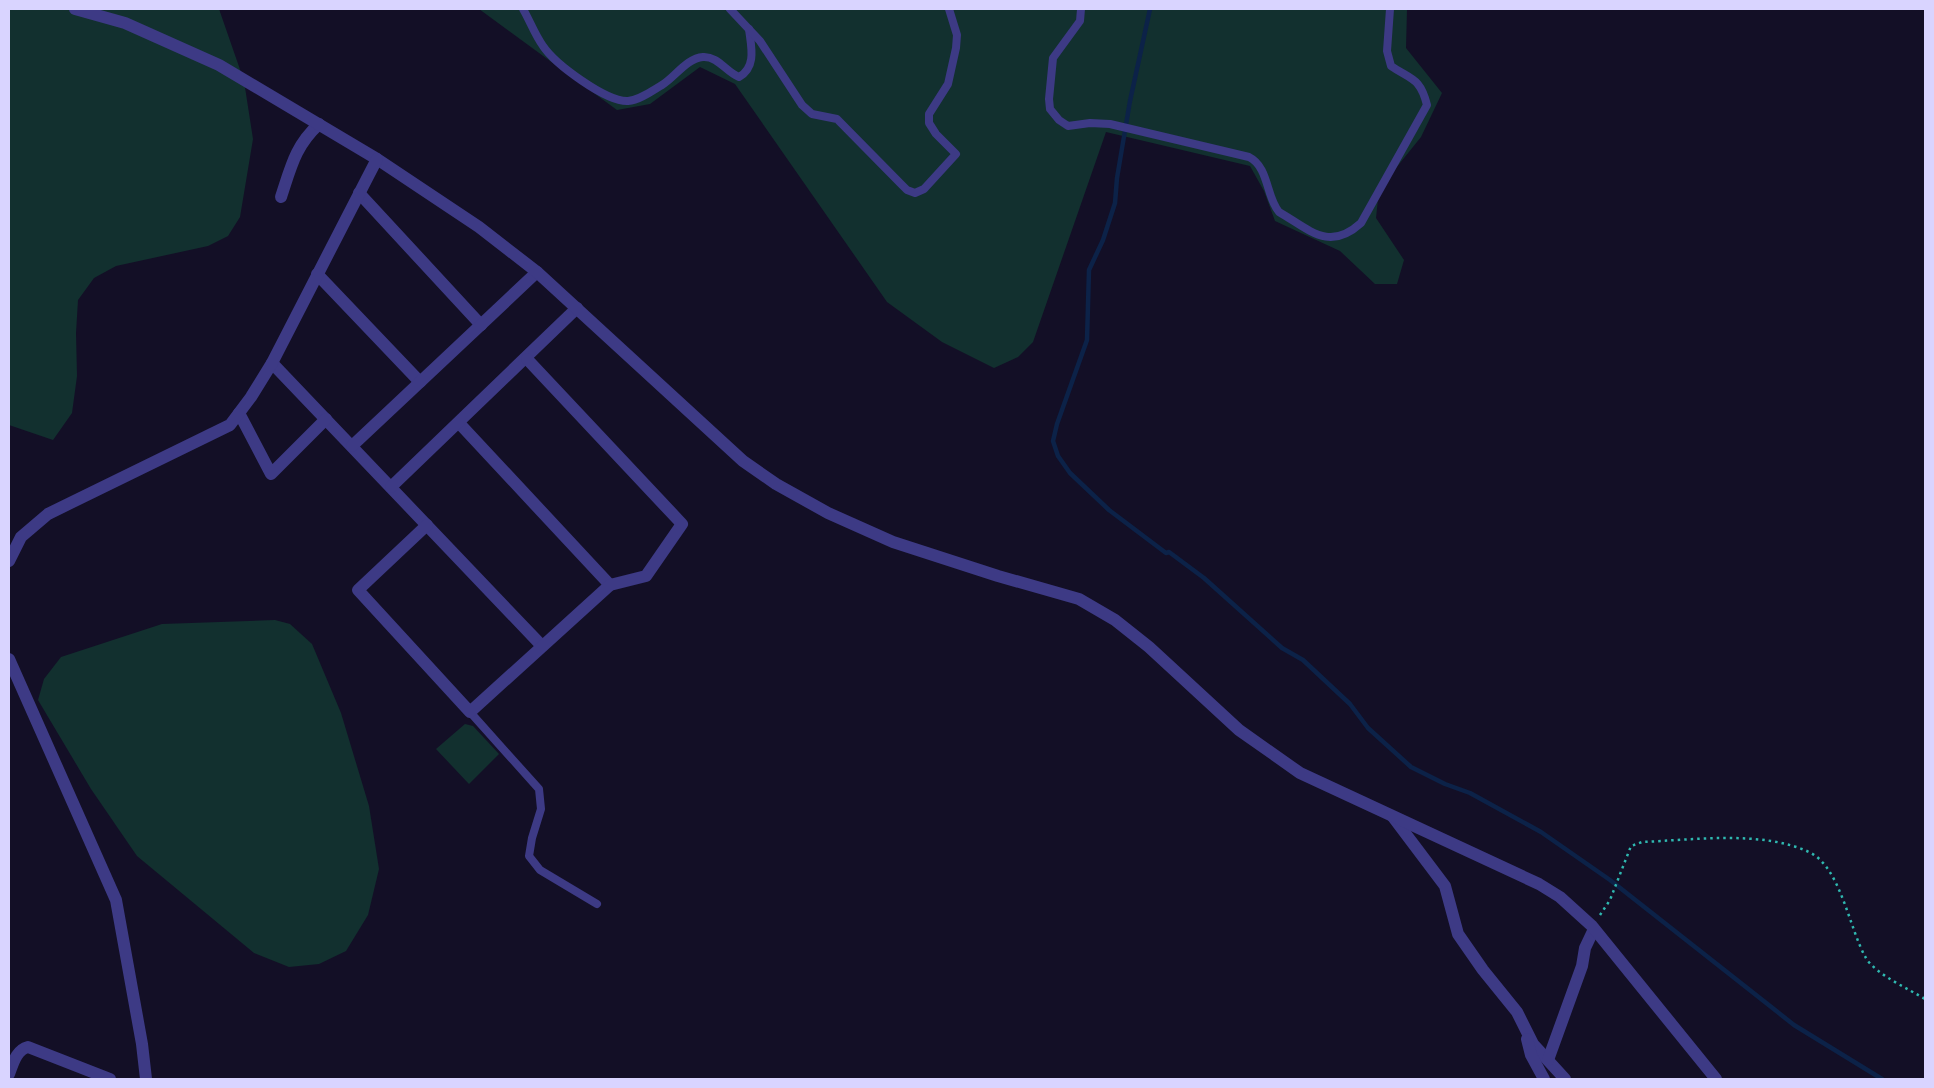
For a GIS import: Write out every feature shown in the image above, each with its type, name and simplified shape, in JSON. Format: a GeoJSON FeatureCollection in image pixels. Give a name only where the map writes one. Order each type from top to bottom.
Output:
{"type":"FeatureCollection","features":[{"type":"Feature","properties":{"kind":"street"},"geometry":{"type":"LineString","coordinates":[[75,9],[125,23],[219,65],[377,159],[479,227],[537,272],[723,444],[776,484],[828,513],[893,542],[998,576],[1079,599],[1115,620],[1149,647],[1228,720],[1266,750],[1300,772],[1539,884],[1560,897],[1593,928],[1716,1079]]}},
{"type":"Feature","properties":{"kind":"street"},"geometry":{"type":"LineString","coordinates":[[281,197],[296,153],[303,139],[319,124]]}},
{"type":"Feature","properties":{"kind":"street"},"geometry":{"type":"LineString","coordinates":[[9,561],[22,537],[48,514],[230,424],[272,363],[377,159]]}},
{"type":"Feature","properties":{"kind":"street"},"geometry":{"type":"LineString","coordinates":[[359,193],[481,325]]}},
{"type":"Feature","properties":{"kind":"street"},"geometry":{"type":"LineString","coordinates":[[352,446],[537,272]]}},
{"type":"Feature","properties":{"kind":"street"},"geometry":{"type":"LineString","coordinates":[[318,274],[420,382]]}},
{"type":"Feature","properties":{"kind":"street"},"geometry":{"type":"LineString","coordinates":[[391,487],[527,359],[577,308]]}},
{"type":"Feature","properties":{"kind":"street"},"geometry":{"type":"LineString","coordinates":[[427,525],[358,590],[470,712],[610,585],[646,576],[682,524],[527,359]]}},
{"type":"Feature","properties":{"kind":"street"},"geometry":{"type":"LineString","coordinates":[[272,363],[542,646]]}},
{"type":"Feature","properties":{"kind":"street"},"geometry":{"type":"LineString","coordinates":[[239,413],[271,474],[326,419]]}},
{"type":"Feature","properties":{"kind":"street"},"geometry":{"type":"LineString","coordinates":[[459,423],[610,585]]}},
{"type":"Feature","properties":{"kind":"street"},"geometry":{"type":"LineString","coordinates":[[9,659],[116,900],[142,1044],[146,1079]]}},
{"type":"Feature","properties":{"kind":"street"},"geometry":{"type":"LineString","coordinates":[[1393,817],[1445,886],[1458,934],[1483,970],[1517,1012],[1534,1044],[1565,1079]]}},
{"type":"Feature","properties":{"kind":"street"},"geometry":{"type":"LineString","coordinates":[[1548,1060],[1576,983],[1585,948],[1593,928]]}},
{"type":"Feature","properties":{"kind":"street"},"geometry":{"type":"LineString","coordinates":[[1524,1026],[1531,1055],[1544,1079]]}},
{"type":"Feature","properties":{"kind":"street"},"geometry":{"type":"LineString","coordinates":[[9,1074],[18,1054],[22,1049],[28,1048],[110,1079]]}},
{"type":"Feature","properties":{"kind":"lane"},"geometry":{"type":"LineString","coordinates":[[523,9],[543,47],[563,66],[615,100],[629,101],[642,97],[694,60],[704,57],[720,63],[734,76],[739,77],[745,74],[750,67],[749,29]]}},
{"type":"Feature","properties":{"kind":"lane"},"geometry":{"type":"LineString","coordinates":[[730,9],[760,41],[802,105],[812,114],[838,119],[907,190],[915,193],[924,189],[956,154],[936,134],[929,123],[929,114],[948,84],[956,48],[957,35],[950,9]]}},
{"type":"Feature","properties":{"kind":"lane"},"geometry":{"type":"LineString","coordinates":[[1081,9],[1080,21],[1052,58],[1049,99],[1050,109],[1058,120],[1068,126],[1090,123],[1110,124],[1255,160],[1260,166],[1274,206],[1279,212],[1324,238],[1333,239],[1350,234],[1361,224],[1427,105],[1419,83],[1391,66],[1387,51],[1390,9]]}},
{"type":"Feature","properties":{"kind":"lane"},"geometry":{"type":"LineString","coordinates":[[470,712],[539,789],[541,809],[532,838],[529,856],[540,870],[597,904]]}},
{"type":"Feature","properties":{"kind":"path"},"geometry":{"type":"LineString","coordinates":[[1593,928],[1610,900],[1631,846],[1642,842],[1751,839],[1787,845],[1811,852],[1831,873],[1866,959],[1891,979],[1925,998]]}},
{"type":"Feature","properties":{"kind":"green space"},"geometry":{"type":"Polygon","coordinates":[[[9,9],[219,9],[244,81],[253,139],[240,217],[228,236],[208,246],[116,266],[94,278],[78,300],[76,333],[77,376],[72,413],[53,440],[9,425],[9,9]]]}},
{"type":"Feature","properties":{"kind":"green space"},"geometry":{"type":"Polygon","coordinates":[[[479,9],[1407,9],[1406,48],[1442,93],[1421,137],[1379,189],[1376,218],[1404,260],[1397,284],[1375,284],[1340,251],[1275,221],[1264,191],[1250,166],[1106,132],[1033,342],[1018,357],[994,368],[942,342],[887,302],[735,84],[700,67],[650,104],[617,110],[479,9]]]}},
{"type":"Feature","properties":{"kind":"green space"},"geometry":{"type":"Polygon","coordinates":[[[275,620],[290,624],[312,644],[341,713],[369,806],[379,869],[368,915],[346,951],[319,964],[289,967],[254,953],[137,856],[91,789],[38,700],[44,679],[61,657],[162,624],[275,620]]]}},
{"type":"Feature","properties":{"kind":"green space"},"geometry":{"type":"Polygon","coordinates":[[[465,724],[473,726],[499,754],[469,784],[436,749],[465,724]]]}},
{"type":"Feature","properties":{"kind":"waterway"},"geometry":{"type":"LineString","coordinates":[[1150,9],[1130,101],[1117,178],[1115,203],[1103,240],[1089,270],[1087,340],[1057,424],[1053,441],[1058,456],[1070,473],[1109,510],[1166,553],[1169,552],[1204,578],[1282,648],[1303,660],[1350,704],[1368,728],[1411,767],[1445,784],[1470,793],[1541,832],[1610,880],[1794,1025],[1882,1079]]}}]}
